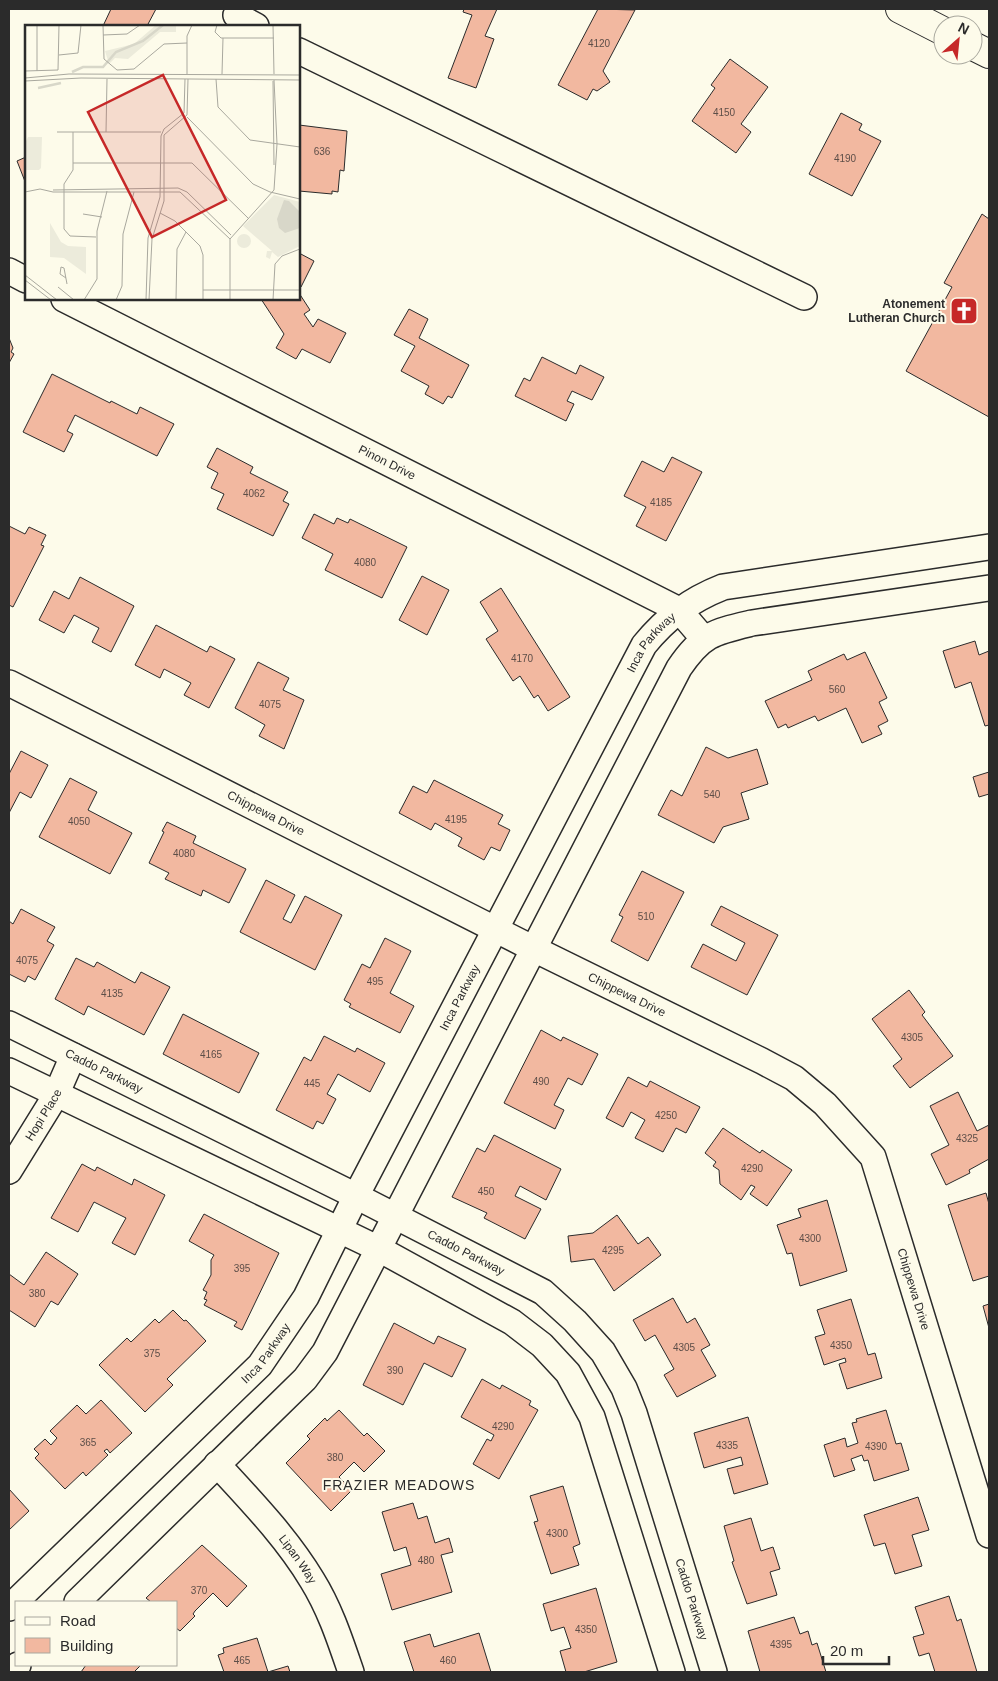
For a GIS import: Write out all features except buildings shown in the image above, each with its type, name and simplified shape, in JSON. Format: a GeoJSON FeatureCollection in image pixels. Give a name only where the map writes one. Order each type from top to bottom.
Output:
{"type":"FeatureCollection","features":[{"type":"Feature","properties":{"kind":"main road"},"geometry":{"type":"LineString","coordinates":[[900,9],[933,26]]}},
{"type":"Feature","properties":{"kind":"street"},"geometry":{"type":"LineString","coordinates":[[300,51],[804,297]]}},
{"type":"Feature","properties":{"kind":"street"},"geometry":{"type":"LineString","coordinates":[[9,270],[25,279]]}},
{"type":"Feature","properties":{"kind":"street","name":"Pinon Drive"},"geometry":{"type":"LineString","coordinates":[[80,302],[679,610],[703,638]]}},
{"type":"Feature","properties":{"kind":"street","name":"Inca Parkway"},"geometry":{"type":"LineString","coordinates":[[16,1601],[260,1365],[306,1297],[356,1196],[644,645],[660,625],[700,596],[723,587],[989,547]]}},
{"type":"Feature","properties":{"kind":"street"},"geometry":{"type":"LineString","coordinates":[[78,1601],[305,1379],[335,1333],[679,668],[692,649],[703,638],[724,630],[752,623],[989,588]]}},
{"type":"Feature","properties":{"kind":"street","name":"Chippewa Drive"},"geometry":{"type":"LineString","coordinates":[[9,683],[534,949],[794,1078],[825,1104],[873,1157],[989,1535]]}},
{"type":"Feature","properties":{"kind":"street","name":"Caddo Parkway"},"geometry":{"type":"LineString","coordinates":[[9,1024],[396,1216],[543,1292],[575,1321],[602,1352],[624,1388],[634,1414],[714,1672]]}},
{"type":"Feature","properties":{"kind":"street","name":"Hopi Place"},"geometry":{"type":"LineString","coordinates":[[9,1171],[56,1095],[73,1056]]}},
{"type":"Feature","properties":{"kind":"street"},"geometry":{"type":"LineString","coordinates":[[9,1071],[378,1249],[512,1322],[542,1345],[568,1373],[592,1417],[672,1672]]}},
{"type":"Feature","properties":{"kind":"street","name":"Lipan Way"},"geometry":{"type":"LineString","coordinates":[[217,1464],[283,1538],[313,1581],[336,1628],[351,1672]]}},
{"type":"Feature","properties":{"kind":"place","name":"Atonement Lutheran Church"},"geometry":{"type":"Point","coordinates":[964,311]}},
{"type":"Feature","properties":{"kind":"district","name":"FRAZIER MEADOWS"},"geometry":{"type":"Point","coordinates":[399,1485]}}]}
